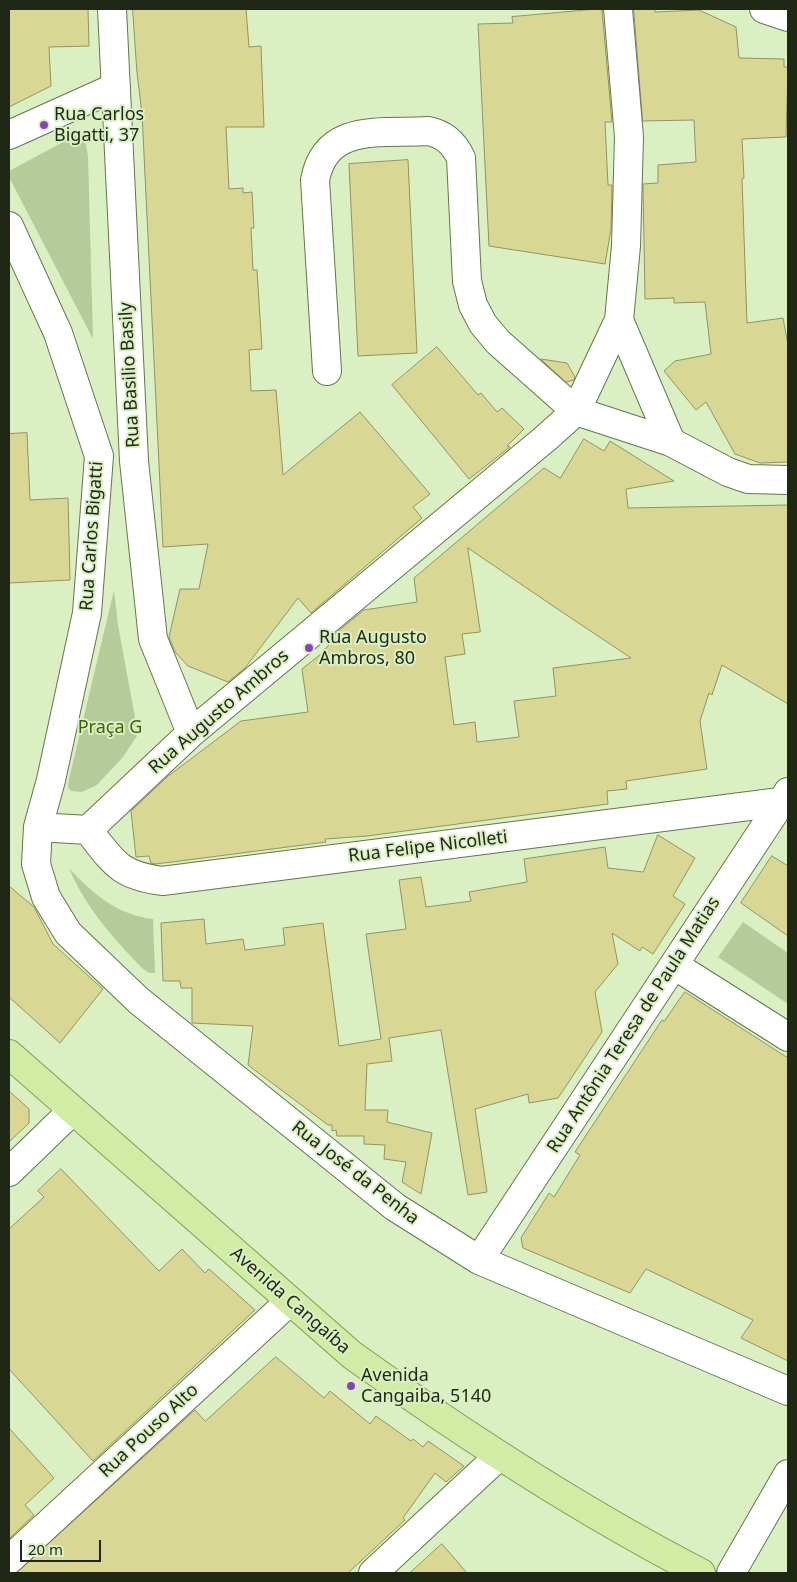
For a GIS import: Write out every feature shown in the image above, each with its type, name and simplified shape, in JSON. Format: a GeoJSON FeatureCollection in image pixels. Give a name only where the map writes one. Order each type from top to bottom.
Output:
{"type":"FeatureCollection","features":[{"type":"Feature","properties":{"kind":"main road","name":"Avenida Cangaíba"},"geometry":{"type":"LineString","coordinates":[[9,1054],[352,1355],[498,1456],[572,1503],[701,1573]]}},
{"type":"Feature","properties":{"kind":"street","name":"Rua Basilio Basily"},"geometry":{"type":"LineString","coordinates":[[112,9],[134,461],[153,639],[191,733]]}},
{"type":"Feature","properties":{"kind":"street"},"geometry":{"type":"LineString","coordinates":[[618,9],[629,137],[626,246],[619,320],[671,442]]}},
{"type":"Feature","properties":{"kind":"street"},"geometry":{"type":"LineString","coordinates":[[764,9],[788,18]]}},
{"type":"Feature","properties":{"kind":"street"},"geometry":{"type":"LineString","coordinates":[[9,135],[116,87]]}},
{"type":"Feature","properties":{"kind":"street"},"geometry":{"type":"LineString","coordinates":[[327,371],[315,180],[318,163],[328,149],[342,139],[356,135],[428,131],[438,133],[450,141],[461,158],[467,281],[473,306],[483,324],[498,342],[576,411],[671,442],[728,472],[748,479],[788,480]]}},
{"type":"Feature","properties":{"kind":"street","name":"Rua Carlos Bigatti"},"geometry":{"type":"LineString","coordinates":[[9,226],[58,333],[99,456],[87,613],[51,780],[38,827]]}},
{"type":"Feature","properties":{"kind":"street","name":"Rua Augusto Ambros"},"geometry":{"type":"LineString","coordinates":[[88,830],[191,733],[448,521],[576,411],[619,320]]}},
{"type":"Feature","properties":{"kind":"street"},"geometry":{"type":"LineString","coordinates":[[99,456],[134,461]]}},
{"type":"Feature","properties":{"kind":"street","name":"Rua Felipe Nicolleti"},"geometry":{"type":"LineString","coordinates":[[88,830],[115,864],[136,878],[162,881],[786,798]]}},
{"type":"Feature","properties":{"kind":"street","name":"Rua Antônia Teresa de Paula Matias"},"geometry":{"type":"LineString","coordinates":[[479,1260],[786,798]]}},
{"type":"Feature","properties":{"kind":"street"},"geometry":{"type":"LineString","coordinates":[[38,827],[88,830]]}},
{"type":"Feature","properties":{"kind":"street","name":"Rua José da Penha"},"geometry":{"type":"LineString","coordinates":[[38,827],[36,864],[46,897],[68,933],[138,1000],[395,1207],[479,1260],[788,1391]]}},
{"type":"Feature","properties":{"kind":"street"},"geometry":{"type":"LineString","coordinates":[[674,965],[788,1037]]}},
{"type":"Feature","properties":{"kind":"street"},"geometry":{"type":"LineString","coordinates":[[9,1172],[72,1111]]}},
{"type":"Feature","properties":{"kind":"street","name":"Rua Pouso Alto"},"geometry":{"type":"LineString","coordinates":[[9,1560],[290,1302]]}},
{"type":"Feature","properties":{"kind":"street"},"geometry":{"type":"LineString","coordinates":[[373,1573],[498,1456]]}},
{"type":"Feature","properties":{"kind":"street"},"geometry":{"type":"LineString","coordinates":[[731,1573],[788,1474]]}},
{"type":"Feature","properties":{"kind":"green space"},"geometry":{"type":"Polygon","coordinates":[[[80,133],[84,134],[88,156],[93,339],[9,177],[9,171],[80,133]]]}},
{"type":"Feature","properties":{"kind":"green space","name":"Praça G"},"geometry":{"type":"Polygon","coordinates":[[[114,590],[137,736],[123,757],[97,785],[82,792],[71,791],[68,787],[69,779],[114,590]]]}},
{"type":"Feature","properties":{"kind":"green space"},"geometry":{"type":"Polygon","coordinates":[[[69,868],[96,894],[117,908],[140,917],[153,919],[155,973],[149,973],[143,969],[111,934],[83,896],[69,868]]]}},
{"type":"Feature","properties":{"kind":"green space"},"geometry":{"type":"Polygon","coordinates":[[[743,922],[788,953],[788,1004],[718,957],[743,922]]]}},
{"type":"Feature","properties":{"kind":"building"},"geometry":{"type":"Polygon","coordinates":[[[9,9],[88,9],[89,46],[49,47],[51,86],[9,107],[9,9]]]}},
{"type":"Feature","properties":{"kind":"building"},"geometry":{"type":"Polygon","coordinates":[[[133,9],[246,9],[249,47],[261,46],[264,127],[226,127],[229,189],[243,188],[243,193],[252,192],[254,228],[251,228],[253,270],[257,270],[262,349],[249,350],[251,391],[276,390],[283,475],[360,412],[430,494],[413,507],[422,518],[311,613],[298,598],[245,668],[228,682],[188,666],[175,652],[169,637],[180,589],[199,589],[208,544],[163,547],[142,113],[137,73],[133,9]]]}},
{"type":"Feature","properties":{"kind":"building"},"geometry":{"type":"Polygon","coordinates":[[[634,9],[655,9],[655,12],[699,10],[736,27],[739,58],[784,59],[784,67],[788,67],[786,137],[742,139],[744,178],[742,179],[747,323],[783,318],[788,345],[788,462],[760,463],[735,454],[706,402],[696,410],[664,371],[675,361],[711,354],[705,302],[674,303],[674,298],[645,299],[643,184],[658,183],[658,165],[696,162],[694,120],[643,121],[634,9]]]}},
{"type":"Feature","properties":{"kind":"building"},"geometry":{"type":"Polygon","coordinates":[[[602,10],[612,122],[605,122],[608,185],[612,185],[611,229],[605,264],[489,246],[478,24],[513,23],[512,17],[602,10]]]}},
{"type":"Feature","properties":{"kind":"building"},"geometry":{"type":"Polygon","coordinates":[[[408,160],[417,353],[358,356],[349,164],[408,160]]]}},
{"type":"Feature","properties":{"kind":"building"},"geometry":{"type":"Polygon","coordinates":[[[437,347],[478,395],[481,393],[497,412],[502,408],[524,429],[507,446],[510,447],[469,479],[392,385],[437,347]]]}},
{"type":"Feature","properties":{"kind":"building"},"geometry":{"type":"Polygon","coordinates":[[[541,359],[567,363],[575,377],[574,380],[566,382],[541,359]]]}},
{"type":"Feature","properties":{"kind":"building"},"geometry":{"type":"Polygon","coordinates":[[[27,433],[30,500],[68,498],[70,580],[9,583],[9,434],[27,433]]]}},
{"type":"Feature","properties":{"kind":"building"},"geometry":{"type":"Polygon","coordinates":[[[584,439],[604,451],[610,441],[674,481],[626,489],[628,508],[788,505],[788,704],[722,665],[712,695],[709,693],[700,721],[707,769],[626,781],[627,789],[607,791],[608,804],[367,836],[325,839],[326,842],[155,864],[151,863],[149,856],[136,857],[131,811],[167,777],[241,721],[308,712],[302,669],[321,654],[334,639],[331,637],[364,610],[417,602],[414,578],[544,468],[560,478],[584,439]],[[468,548],[480,632],[462,634],[465,654],[445,657],[454,725],[475,722],[477,742],[519,737],[514,701],[556,696],[553,668],[631,658],[468,548]]]}},
{"type":"Feature","properties":{"kind":"building"},"geometry":{"type":"Polygon","coordinates":[[[658,835],[695,858],[673,896],[685,904],[653,954],[642,947],[640,951],[612,933],[618,964],[595,992],[602,1032],[558,1098],[529,1103],[528,1094],[475,1109],[487,1192],[468,1195],[441,1030],[389,1038],[392,1061],[367,1064],[365,1110],[388,1110],[387,1122],[432,1133],[421,1194],[402,1182],[406,1162],[384,1159],[385,1145],[364,1144],[364,1136],[337,1136],[336,1130],[332,1131],[332,1125],[328,1125],[248,1065],[253,1026],[192,1023],[192,988],[181,988],[180,981],[163,981],[161,923],[204,919],[206,944],[243,939],[245,950],[285,945],[283,928],[323,923],[339,1046],[381,1039],[366,934],[406,929],[399,880],[421,877],[426,907],[471,901],[469,892],[527,882],[524,859],[605,847],[608,868],[643,872],[658,835]]]}},
{"type":"Feature","properties":{"kind":"building"},"geometry":{"type":"Polygon","coordinates":[[[772,856],[788,866],[788,936],[741,903],[772,856]]]}},
{"type":"Feature","properties":{"kind":"building"},"geometry":{"type":"Polygon","coordinates":[[[9,886],[34,907],[53,944],[103,989],[60,1043],[9,997],[9,886]]]}},
{"type":"Feature","properties":{"kind":"building"},"geometry":{"type":"Polygon","coordinates":[[[685,992],[788,1058],[788,1361],[741,1338],[753,1320],[646,1269],[630,1293],[523,1248],[521,1238],[549,1193],[554,1197],[580,1155],[575,1152],[662,1020],[664,1021],[685,992]]]}},
{"type":"Feature","properties":{"kind":"building"},"geometry":{"type":"Polygon","coordinates":[[[9,1091],[29,1109],[29,1123],[9,1142],[9,1091]]]}},
{"type":"Feature","properties":{"kind":"building"},"geometry":{"type":"Polygon","coordinates":[[[61,1169],[159,1271],[182,1249],[205,1273],[209,1269],[255,1310],[93,1461],[9,1369],[9,1229],[44,1197],[38,1191],[61,1169]]]}},
{"type":"Feature","properties":{"kind":"building"},"geometry":{"type":"Polygon","coordinates":[[[276,1357],[324,1398],[330,1391],[370,1424],[376,1416],[411,1441],[413,1439],[423,1447],[428,1441],[464,1466],[446,1482],[435,1473],[403,1518],[405,1520],[348,1573],[16,1573],[195,1410],[205,1421],[276,1357]]]}},
{"type":"Feature","properties":{"kind":"building"},"geometry":{"type":"Polygon","coordinates":[[[9,1428],[54,1478],[25,1505],[34,1515],[9,1539],[9,1428]]]}},
{"type":"Feature","properties":{"kind":"building"},"geometry":{"type":"Polygon","coordinates":[[[442,1544],[467,1573],[410,1573],[442,1544]]]}},
{"type":"Feature","properties":{"kind":"place","name":"Rua Carlos Bigatti, 37"},"geometry":{"type":"Point","coordinates":[44,125]}},
{"type":"Feature","properties":{"kind":"place","name":"Rua Augusto Ambros, 80"},"geometry":{"type":"Point","coordinates":[309,648]}},
{"type":"Feature","properties":{"kind":"place","name":"Avenida Cangaiba, 5140"},"geometry":{"type":"Point","coordinates":[351,1386]}}]}
